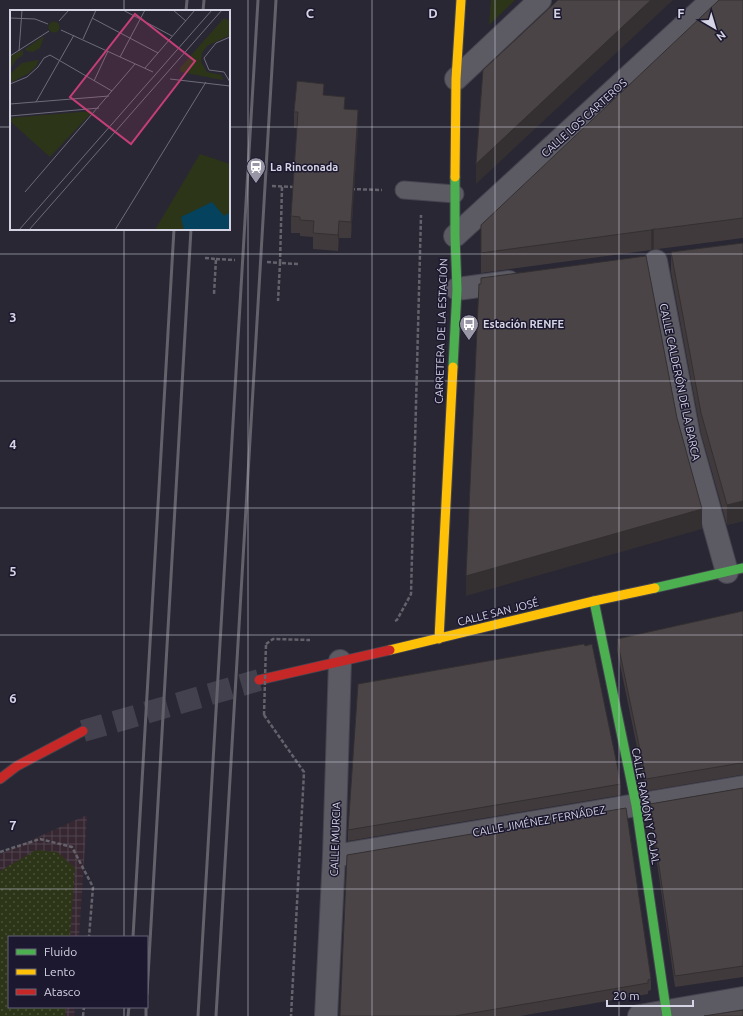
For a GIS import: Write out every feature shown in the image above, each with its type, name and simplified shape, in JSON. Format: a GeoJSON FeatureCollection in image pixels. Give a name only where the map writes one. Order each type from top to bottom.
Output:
{"type":"FeatureCollection","features":[{"type":"Feature","properties":{"kind":"street","name":"CARRETERA DE LA ESTACIÓN"},"geometry":{"type":"LineString","coordinates":[[439,639],[456,290],[456,79],[461,0]]}},
{"type":"Feature","properties":{"kind":"street"},"geometry":{"type":"LineString","coordinates":[[456,79],[540,0]]}},
{"type":"Feature","properties":{"kind":"street","name":"CALLE LOS CARTEROS"},"geometry":{"type":"LineString","coordinates":[[455,236],[712,0]]}},
{"type":"Feature","properties":{"kind":"street","name":"CALLE CALDERÓN DE LA BARCA"},"geometry":{"type":"LineString","coordinates":[[633,265],[664,260],[689,436],[735,570]]}},
{"type":"Feature","properties":{"kind":"street"},"geometry":{"type":"LineString","coordinates":[[456,290],[526,280]]}},
{"type":"Feature","properties":{"kind":"street","name":"CALLE SAN JOSÉ"},"geometry":{"type":"LineString","coordinates":[[258,680],[439,639],[594,601],[735,570]]}},
{"type":"Feature","properties":{"kind":"street","name":"CALLE RAMÓN Y CAJAL"},"geometry":{"type":"LineString","coordinates":[[594,601],[636,805],[667,1014]]}},
{"type":"Feature","properties":{"kind":"street","name":"CALLE MURCIA"},"geometry":{"type":"LineString","coordinates":[[326,1016],[334,856],[340,661]]}},
{"type":"Feature","properties":{"kind":"street"},"geometry":{"type":"LineString","coordinates":[[0,779],[17,766],[83,731]]}},
{"type":"Feature","properties":{"kind":"street","name":"CALLE JIMÉNEZ FERNÁDEZ"},"geometry":{"type":"LineString","coordinates":[[334,856],[743,787]]}},
{"type":"Feature","properties":{"kind":"street"},"geometry":{"type":"LineString","coordinates":[[640,1016],[667,1014],[743,998]]}},
{"type":"Feature","properties":{"kind":"lane"},"geometry":{"type":"LineString","coordinates":[[404,190],[455,194]]}},
{"type":"Feature","properties":{"kind":"path"},"geometry":{"type":"LineString","coordinates":[[272,186],[302,187]]}},
{"type":"Feature","properties":{"kind":"path"},"geometry":{"type":"LineString","coordinates":[[278,301],[282,187]]}},
{"type":"Feature","properties":{"kind":"path"},"geometry":{"type":"LineString","coordinates":[[347,189],[404,190]]}},
{"type":"Feature","properties":{"kind":"path"},"geometry":{"type":"LineString","coordinates":[[391,622],[397,620],[411,594],[422,191]]}},
{"type":"Feature","properties":{"kind":"path"},"geometry":{"type":"LineString","coordinates":[[205,258],[235,260]]}},
{"type":"Feature","properties":{"kind":"path"},"geometry":{"type":"LineString","coordinates":[[214,294],[216,259]]}},
{"type":"Feature","properties":{"kind":"path"},"geometry":{"type":"LineString","coordinates":[[267,262],[298,264]]}},
{"type":"Feature","properties":{"kind":"path"},"geometry":{"type":"LineString","coordinates":[[292,1016],[304,772],[264,715],[266,644],[273,639],[312,640]]}},
{"type":"Feature","properties":{"kind":"path"},"geometry":{"type":"LineString","coordinates":[[0,852],[40,839],[72,847],[93,887],[89,936]]}},
{"type":"Feature","properties":{"kind":"shaded area"},"geometry":{"type":"Polygon","coordinates":[[[87,815],[79,936],[8,936],[8,1008],[75,1008],[74,1016],[0,1016],[0,854],[87,815]]]}},
{"type":"Feature","properties":{"kind":"green space"},"geometry":{"type":"Polygon","coordinates":[[[491,0],[515,0],[489,25],[491,0]]]}},
{"type":"Feature","properties":{"kind":"green space"},"geometry":{"type":"Polygon","coordinates":[[[36,850],[57,852],[75,868],[70,936],[8,936],[8,1008],[66,1008],[65,1016],[0,1016],[0,871],[36,850]]]}},
{"type":"Feature","properties":{"kind":"building"},"geometry":{"type":"Polygon","coordinates":[[[558,0],[651,0],[476,164],[483,70],[558,0]]]}},
{"type":"Feature","properties":{"kind":"building"},"geometry":{"type":"Polygon","coordinates":[[[719,0],[743,0],[743,218],[481,253],[481,225],[719,0]]]}},
{"type":"Feature","properties":{"kind":"building"},"geometry":{"type":"Polygon","coordinates":[[[297,81],[324,84],[323,95],[345,97],[344,109],[358,110],[351,222],[339,221],[338,235],[313,233],[314,221],[300,220],[300,217],[291,216],[298,112],[294,112],[297,81]]]}},
{"type":"Feature","properties":{"kind":"building"},"geometry":{"type":"Polygon","coordinates":[[[743,243],[743,501],[727,505],[701,413],[671,252],[743,243]]]}},
{"type":"Feature","properties":{"kind":"building"},"geometry":{"type":"Polygon","coordinates":[[[646,256],[677,418],[702,509],[466,576],[479,284],[481,284],[481,278],[646,256]]]}},
{"type":"Feature","properties":{"kind":"building"},"geometry":{"type":"Polygon","coordinates":[[[743,611],[743,764],[741,763],[646,779],[617,639],[743,611]]]}},
{"type":"Feature","properties":{"kind":"building"},"geometry":{"type":"Polygon","coordinates":[[[584,644],[585,646],[592,644],[621,784],[348,830],[358,684],[584,644]]]}},
{"type":"Feature","properties":{"kind":"building"},"geometry":{"type":"Polygon","coordinates":[[[743,788],[743,966],[675,976],[650,804],[743,788]]]}},
{"type":"Feature","properties":{"kind":"building"},"geometry":{"type":"Polygon","coordinates":[[[626,808],[651,979],[648,980],[648,983],[455,1016],[340,1016],[347,855],[626,808]]]}},
{"type":"Feature","properties":{"kind":"building"},"geometry":{"type":"Polygon","coordinates":[[[743,1010],[743,1016],[704,1016],[743,1010]]]}},
{"type":"Feature","properties":{"kind":"tunnel"},"geometry":{"type":"LineString","coordinates":[[83,731],[259,680]]}},
{"type":"Feature","properties":{"kind":"railway"},"geometry":{"type":"LineString","coordinates":[[186,10],[187,0]]}},
{"type":"Feature","properties":{"kind":"railway"},"geometry":{"type":"LineString","coordinates":[[203,10],[204,0]]}},
{"type":"Feature","properties":{"kind":"railway"},"geometry":{"type":"LineString","coordinates":[[198,1016],[258,0]]}},
{"type":"Feature","properties":{"kind":"railway"},"geometry":{"type":"LineString","coordinates":[[216,1016],[276,0]]}},
{"type":"Feature","properties":{"kind":"railway"},"geometry":{"type":"LineString","coordinates":[[133,936],[174,230]]}},
{"type":"Feature","properties":{"kind":"railway"},"geometry":{"type":"LineString","coordinates":[[148,977],[191,230]]}},
{"type":"Feature","properties":{"kind":"railway"},"geometry":{"type":"LineString","coordinates":[[128,1016],[129,1008]]}},
{"type":"Feature","properties":{"kind":"railway"},"geometry":{"type":"LineString","coordinates":[[146,1008],[146,1016]]}},
{"type":"Feature","properties":{"kind":"traffic: fast"},"geometry":{"type":"LineString","coordinates":[[453,367],[457,289],[455,177]]}},
{"type":"Feature","properties":{"kind":"traffic: fast"},"geometry":{"type":"LineString","coordinates":[[655,588],[743,568]]}},
{"type":"Feature","properties":{"kind":"traffic: fast"},"geometry":{"type":"LineString","coordinates":[[594,601],[636,805],[667,1016]]}},
{"type":"Feature","properties":{"kind":"traffic: slow"},"geometry":{"type":"LineString","coordinates":[[455,177],[456,79],[461,0]]}},
{"type":"Feature","properties":{"kind":"traffic: slow"},"geometry":{"type":"LineString","coordinates":[[439,639],[453,367]]}},
{"type":"Feature","properties":{"kind":"traffic: slow"},"geometry":{"type":"LineString","coordinates":[[390,650],[594,601],[655,588]]}},
{"type":"Feature","properties":{"kind":"traffic: jam"},"geometry":{"type":"LineString","coordinates":[[259,680],[390,650]]}},
{"type":"Feature","properties":{"kind":"traffic: jam"},"geometry":{"type":"LineString","coordinates":[[0,779],[17,766],[83,731]]}},
{"type":"Feature","properties":{"kind":"place","name":"La Rinconada"},"geometry":{"type":"Point","coordinates":[256,184]}},
{"type":"Feature","properties":{"kind":"place","name":"Estación RENFE"},"geometry":{"type":"Point","coordinates":[469,341]}}]}
